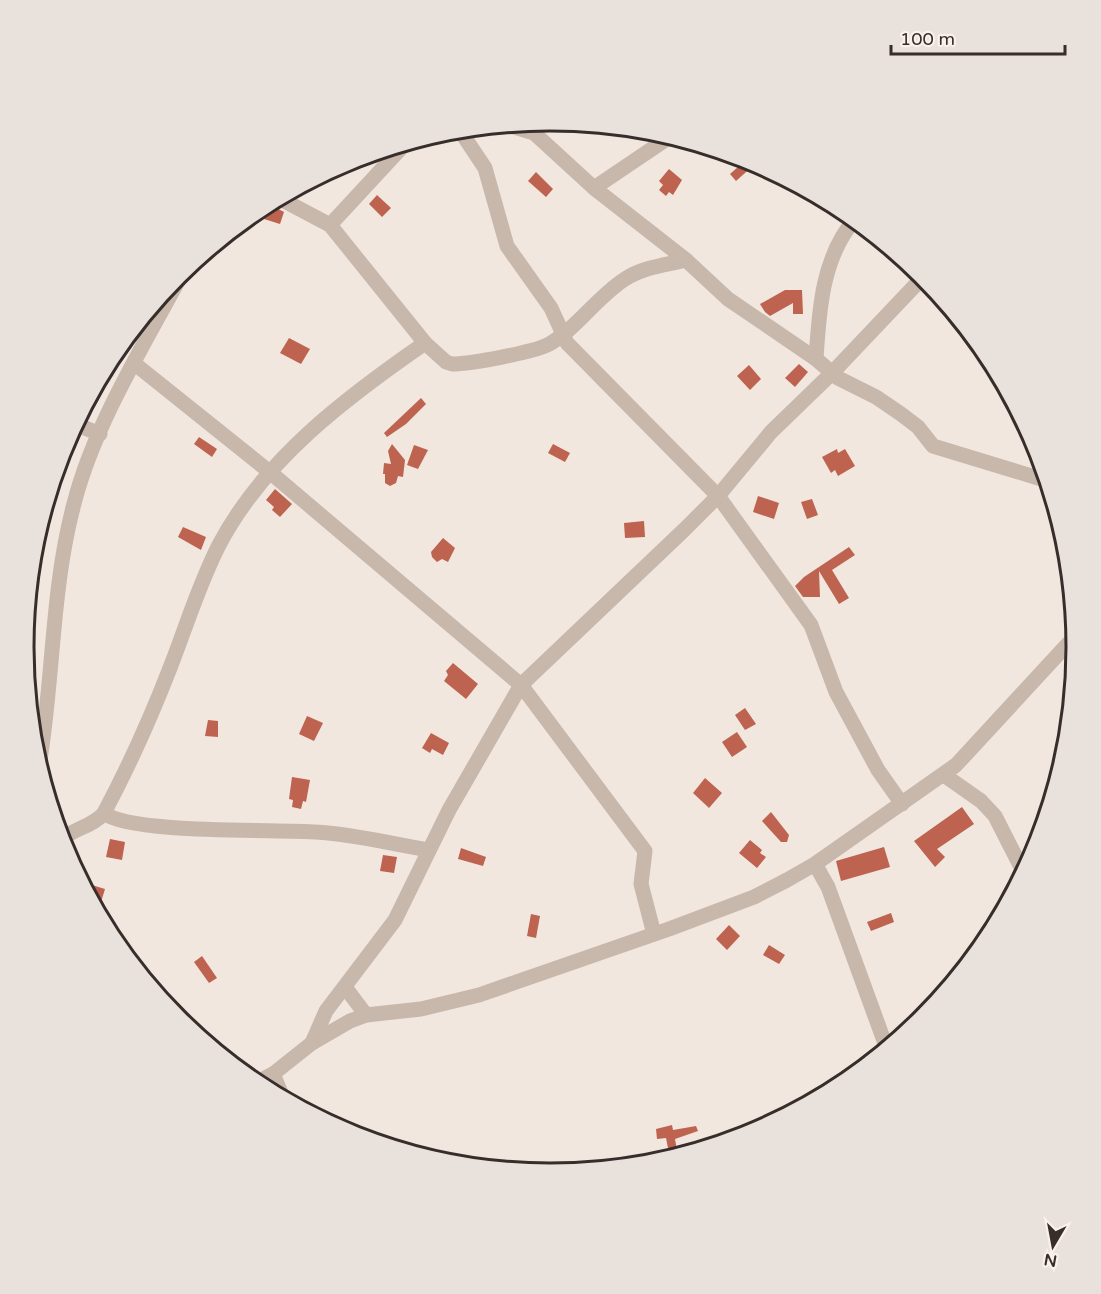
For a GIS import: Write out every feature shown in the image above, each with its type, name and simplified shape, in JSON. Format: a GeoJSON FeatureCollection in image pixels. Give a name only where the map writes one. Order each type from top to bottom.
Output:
{"type":"FeatureCollection","features":[{"type":"Feature","properties":{"kind":"street"},"geometry":{"type":"LineString","coordinates":[[529,132],[534,133],[594,188],[686,260],[728,299],[816,359],[838,378],[876,397],[910,421],[933,446],[942,451],[1038,478]]}},
{"type":"Feature","properties":{"kind":"street"},"geometry":{"type":"LineString","coordinates":[[465,138],[485,168],[507,246],[551,308],[562,335],[718,496],[811,625],[836,692],[856,731],[902,804]]}},
{"type":"Feature","properties":{"kind":"street"},"geometry":{"type":"LineString","coordinates":[[594,188],[660,143]]}},
{"type":"Feature","properties":{"kind":"street"},"geometry":{"type":"LineString","coordinates":[[330,225],[395,155]]}},
{"type":"Feature","properties":{"kind":"street"},"geometry":{"type":"LineString","coordinates":[[288,203],[330,225],[424,343],[446,363],[458,364],[534,350],[550,344],[625,279],[640,271],[686,260]]}},
{"type":"Feature","properties":{"kind":"street"},"geometry":{"type":"LineString","coordinates":[[816,359],[822,297],[828,271],[837,246],[850,227]]}},
{"type":"Feature","properties":{"kind":"street"},"geometry":{"type":"LineString","coordinates":[[312,1043],[318,1024],[395,920],[449,810],[521,685],[718,496],[771,432],[833,372],[917,284]]}},
{"type":"Feature","properties":{"kind":"street"},"geometry":{"type":"LineString","coordinates":[[39,712],[67,534],[75,498],[100,434],[161,310]]}},
{"type":"Feature","properties":{"kind":"street"},"geometry":{"type":"LineString","coordinates":[[70,833],[100,818],[104,813],[169,671],[219,546],[248,500],[271,473],[358,389],[424,343]]}},
{"type":"Feature","properties":{"kind":"street"},"geometry":{"type":"LineString","coordinates":[[135,364],[271,473],[521,685],[645,851],[641,884],[654,934]]}},
{"type":"Feature","properties":{"kind":"street"},"geometry":{"type":"LineString","coordinates":[[84,428],[100,434]]}},
{"type":"Feature","properties":{"kind":"street"},"geometry":{"type":"LineString","coordinates":[[266,1078],[312,1043],[366,1016],[452,1003],[754,897],[815,864],[944,775],[979,743],[1066,646]]}},
{"type":"Feature","properties":{"kind":"street"},"geometry":{"type":"LineString","coordinates":[[944,775],[981,801],[995,816],[1019,862]]}},
{"type":"Feature","properties":{"kind":"street"},"geometry":{"type":"LineString","coordinates":[[104,813],[115,820],[127,823],[193,828],[318,832],[429,850]]}},
{"type":"Feature","properties":{"kind":"street"},"geometry":{"type":"LineString","coordinates":[[815,864],[828,887],[840,917],[884,1041]]}},
{"type":"Feature","properties":{"kind":"street"},"geometry":{"type":"LineString","coordinates":[[345,987],[366,1016]]}},
{"type":"Feature","properties":{"kind":"street"},"geometry":{"type":"LineString","coordinates":[[273,1074],[277,1085]]}},
{"type":"Feature","properties":{"kind":"building"},"geometry":{"type":"Polygon","coordinates":[[[739,166],[748,170],[736,181],[730,174],[739,166]]]}},
{"type":"Feature","properties":{"kind":"building"},"geometry":{"type":"Polygon","coordinates":[[[669,169],[682,180],[673,195],[669,192],[666,196],[659,190],[663,185],[659,181],[669,169]]]}},
{"type":"Feature","properties":{"kind":"building"},"geometry":{"type":"Polygon","coordinates":[[[536,172],[553,189],[546,197],[528,181],[536,172]]]}},
{"type":"Feature","properties":{"kind":"building"},"geometry":{"type":"Polygon","coordinates":[[[377,195],[391,208],[382,217],[369,204],[377,195]]]}},
{"type":"Feature","properties":{"kind":"building"},"geometry":{"type":"Polygon","coordinates":[[[278,209],[284,212],[280,224],[264,219],[278,209]]]}},
{"type":"Feature","properties":{"kind":"building"},"geometry":{"type":"Polygon","coordinates":[[[785,290],[802,290],[803,314],[793,314],[793,303],[770,316],[760,304],[785,290]]]}},
{"type":"Feature","properties":{"kind":"building"},"geometry":{"type":"Polygon","coordinates":[[[289,338],[310,349],[301,364],[280,353],[289,338]]]}},
{"type":"Feature","properties":{"kind":"building"},"geometry":{"type":"Polygon","coordinates":[[[799,364],[808,372],[795,387],[785,378],[799,364]]]}},
{"type":"Feature","properties":{"kind":"building"},"geometry":{"type":"Polygon","coordinates":[[[749,365],[761,379],[750,390],[737,376],[749,365]]]}},
{"type":"Feature","properties":{"kind":"building"},"geometry":{"type":"Polygon","coordinates":[[[421,398],[426,404],[406,424],[387,437],[384,433],[421,398]]]}},
{"type":"Feature","properties":{"kind":"building"},"geometry":{"type":"Polygon","coordinates":[[[199,437],[217,449],[212,457],[194,444],[199,437]]]}},
{"type":"Feature","properties":{"kind":"building"},"geometry":{"type":"Polygon","coordinates":[[[392,444],[405,460],[403,477],[398,476],[396,483],[390,486],[385,483],[385,474],[383,474],[384,463],[391,464],[388,451],[392,444]]]}},
{"type":"Feature","properties":{"kind":"building"},"geometry":{"type":"Polygon","coordinates":[[[553,444],[570,453],[565,462],[548,453],[553,444]]]}},
{"type":"Feature","properties":{"kind":"building"},"geometry":{"type":"Polygon","coordinates":[[[414,445],[428,450],[418,469],[407,465],[414,445]]]}},
{"type":"Feature","properties":{"kind":"building"},"geometry":{"type":"Polygon","coordinates":[[[837,449],[838,453],[845,449],[855,466],[838,476],[835,470],[831,473],[822,457],[837,449]]]}},
{"type":"Feature","properties":{"kind":"building"},"geometry":{"type":"Polygon","coordinates":[[[275,489],[292,504],[280,517],[266,500],[275,489]]]}},
{"type":"Feature","properties":{"kind":"building"},"geometry":{"type":"Polygon","coordinates":[[[758,496],[779,503],[774,519],[753,512],[758,496]]]}},
{"type":"Feature","properties":{"kind":"building"},"geometry":{"type":"Polygon","coordinates":[[[812,499],[818,515],[807,519],[801,502],[812,499]]]}},
{"type":"Feature","properties":{"kind":"building"},"geometry":{"type":"Polygon","coordinates":[[[644,521],[645,537],[625,538],[624,523],[644,521]]]}},
{"type":"Feature","properties":{"kind":"building"},"geometry":{"type":"Polygon","coordinates":[[[183,527],[206,537],[201,550],[178,537],[183,527]]]}},
{"type":"Feature","properties":{"kind":"building"},"geometry":{"type":"Polygon","coordinates":[[[443,538],[455,548],[448,562],[442,559],[437,562],[431,552],[443,538]]]}},
{"type":"Feature","properties":{"kind":"building"},"geometry":{"type":"Polygon","coordinates":[[[849,547],[855,555],[832,570],[849,598],[839,604],[819,571],[820,597],[803,597],[795,586],[804,577],[849,547]]]}},
{"type":"Feature","properties":{"kind":"building"},"geometry":{"type":"Polygon","coordinates":[[[453,663],[478,684],[466,699],[444,681],[448,675],[446,671],[453,663]]]}},
{"type":"Feature","properties":{"kind":"building"},"geometry":{"type":"Polygon","coordinates":[[[745,708],[756,724],[745,730],[735,715],[745,708]]]}},
{"type":"Feature","properties":{"kind":"building"},"geometry":{"type":"Polygon","coordinates":[[[307,716],[323,723],[314,741],[299,734],[307,716]]]}},
{"type":"Feature","properties":{"kind":"building"},"geometry":{"type":"Polygon","coordinates":[[[208,720],[218,721],[218,737],[205,736],[208,720]]]}},
{"type":"Feature","properties":{"kind":"building"},"geometry":{"type":"Polygon","coordinates":[[[737,732],[747,747],[732,757],[722,742],[737,732]]]}},
{"type":"Feature","properties":{"kind":"building"},"geometry":{"type":"Polygon","coordinates":[[[431,733],[449,743],[443,755],[432,749],[430,753],[422,748],[431,733]]]}},
{"type":"Feature","properties":{"kind":"building"},"geometry":{"type":"Polygon","coordinates":[[[292,777],[310,780],[306,802],[303,801],[301,809],[292,807],[293,800],[289,799],[292,777]]]}},
{"type":"Feature","properties":{"kind":"building"},"geometry":{"type":"Polygon","coordinates":[[[705,778],[722,793],[709,808],[693,793],[705,778]]]}},
{"type":"Feature","properties":{"kind":"building"},"geometry":{"type":"Polygon","coordinates":[[[962,807],[974,824],[937,849],[945,857],[935,867],[914,841],[962,807]]]}},
{"type":"Feature","properties":{"kind":"building"},"geometry":{"type":"Polygon","coordinates":[[[771,812],[789,835],[787,842],[781,842],[762,821],[771,812]]]}},
{"type":"Feature","properties":{"kind":"building"},"geometry":{"type":"Polygon","coordinates":[[[110,839],[125,842],[122,860],[106,857],[110,839]]]}},
{"type":"Feature","properties":{"kind":"building"},"geometry":{"type":"Polygon","coordinates":[[[750,840],[762,850],[760,853],[766,857],[757,868],[739,853],[750,840]]]}},
{"type":"Feature","properties":{"kind":"building"},"geometry":{"type":"Polygon","coordinates":[[[884,847],[890,867],[841,881],[836,861],[884,847]]]}},
{"type":"Feature","properties":{"kind":"building"},"geometry":{"type":"Polygon","coordinates":[[[461,848],[486,857],[483,866],[458,859],[461,848]]]}},
{"type":"Feature","properties":{"kind":"building"},"geometry":{"type":"Polygon","coordinates":[[[383,855],[397,857],[394,873],[380,871],[383,855]]]}},
{"type":"Feature","properties":{"kind":"building"},"geometry":{"type":"Polygon","coordinates":[[[94,886],[105,889],[102,900],[94,886]]]}},
{"type":"Feature","properties":{"kind":"building"},"geometry":{"type":"Polygon","coordinates":[[[891,913],[894,922],[871,931],[867,922],[891,913]]]}},
{"type":"Feature","properties":{"kind":"building"},"geometry":{"type":"Polygon","coordinates":[[[531,914],[540,916],[536,938],[527,936],[531,914]]]}},
{"type":"Feature","properties":{"kind":"building"},"geometry":{"type":"Polygon","coordinates":[[[729,925],[740,936],[727,950],[716,939],[729,925]]]}},
{"type":"Feature","properties":{"kind":"building"},"geometry":{"type":"Polygon","coordinates":[[[769,945],[785,955],[779,964],[763,955],[769,945]]]}},
{"type":"Feature","properties":{"kind":"building"},"geometry":{"type":"Polygon","coordinates":[[[202,956],[217,978],[209,983],[194,962],[202,956]]]}},
{"type":"Feature","properties":{"kind":"building"},"geometry":{"type":"Polygon","coordinates":[[[672,1125],[673,1130],[696,1126],[698,1131],[675,1139],[676,1147],[668,1149],[666,1138],[657,1139],[656,1129],[672,1125]]]}}]}
